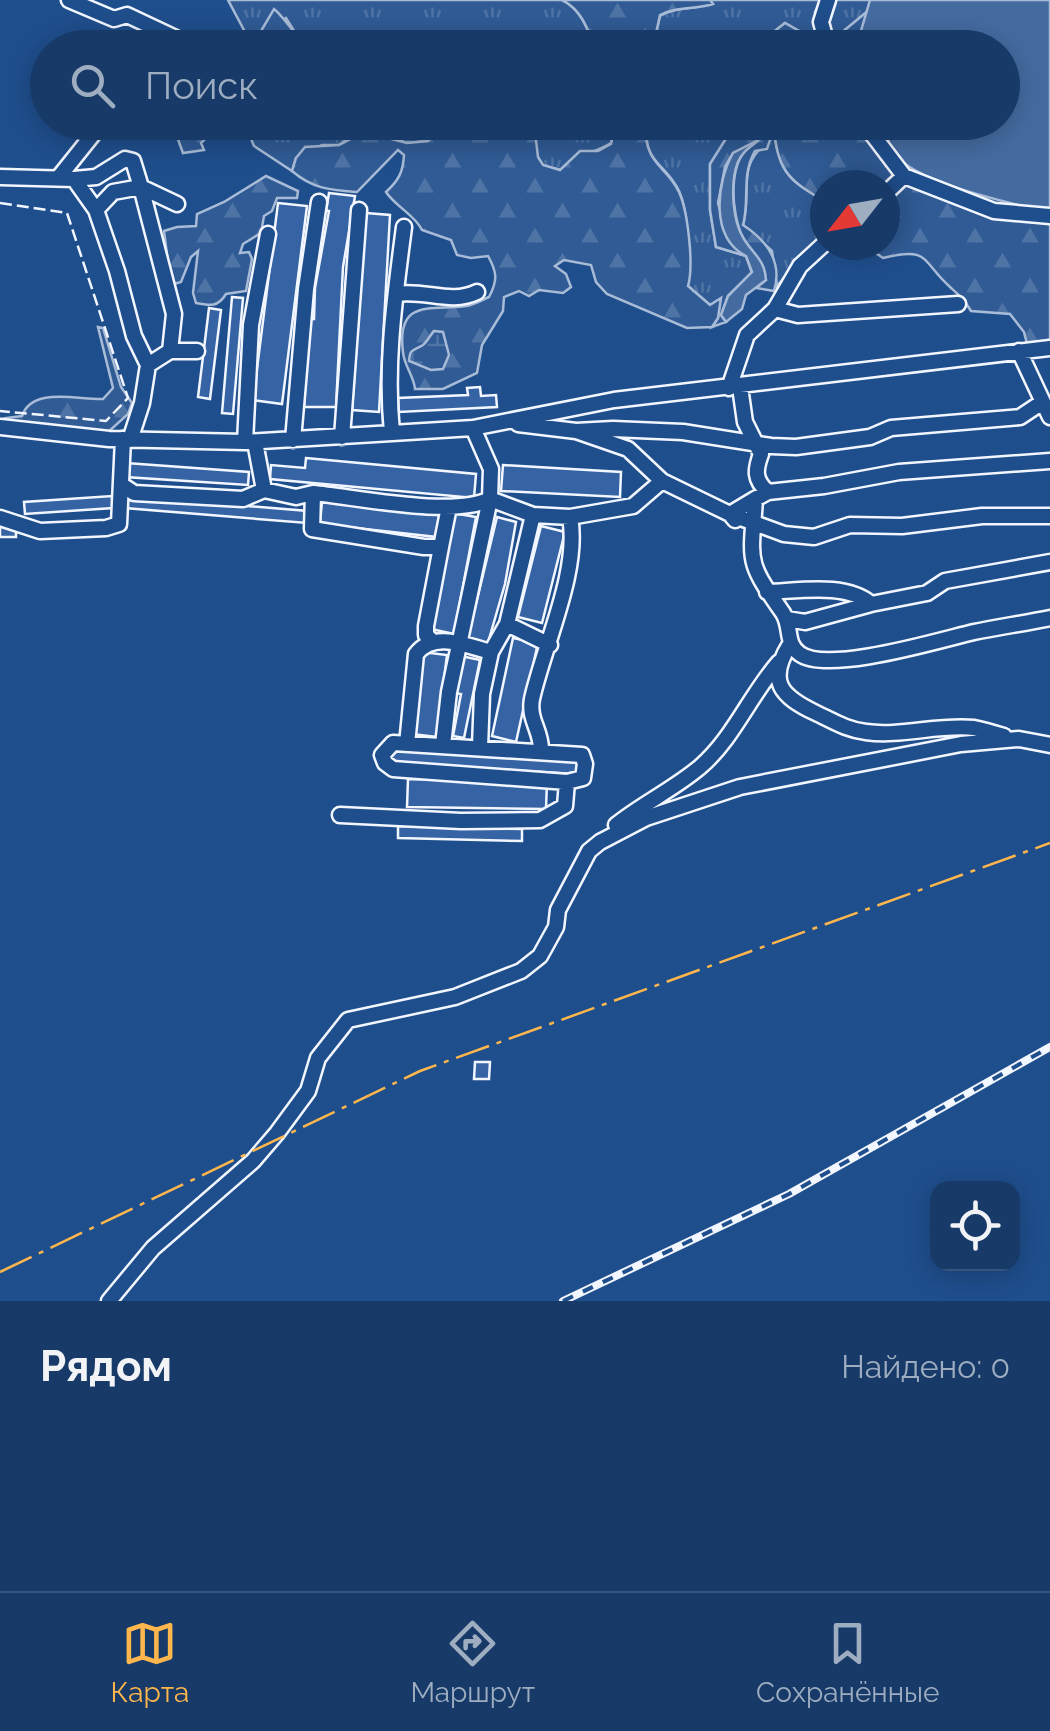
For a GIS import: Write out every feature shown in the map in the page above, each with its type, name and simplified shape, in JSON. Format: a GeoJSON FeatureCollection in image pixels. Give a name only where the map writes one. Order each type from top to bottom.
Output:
{"type":"FeatureCollection","features":[{"type":"Feature","properties":{"kind":"street"},"geometry":{"type":"LineString","coordinates":[[69,0],[114,19],[126,15],[158,30]]}},
{"type":"Feature","properties":{"kind":"street"},"geometry":{"type":"LineString","coordinates":[[823,30],[821,22],[828,0]]}},
{"type":"Feature","properties":{"kind":"street"},"geometry":{"type":"LineString","coordinates":[[67,178],[91,140]]}},
{"type":"Feature","properties":{"kind":"street"},"geometry":{"type":"LineString","coordinates":[[877,140],[904,176],[994,211],[1050,216]]}},
{"type":"Feature","properties":{"kind":"street"},"geometry":{"type":"LineString","coordinates":[[0,178],[96,177],[125,159],[133,161],[174,314],[170,351]]}},
{"type":"Feature","properties":{"kind":"street"},"geometry":{"type":"LineString","coordinates":[[900,180],[904,176]]}},
{"type":"Feature","properties":{"kind":"street"},"geometry":{"type":"LineString","coordinates":[[0,518],[40,531],[119,524],[126,440],[142,402],[148,366],[134,336],[96,210],[67,178]]}},
{"type":"Feature","properties":{"kind":"street"},"geometry":{"type":"LineString","coordinates":[[96,210],[112,192],[140,187],[177,204]]}},
{"type":"Feature","properties":{"kind":"street"},"geometry":{"type":"LineString","coordinates":[[293,440],[306,289],[319,202]]}},
{"type":"Feature","properties":{"kind":"street"},"geometry":{"type":"LineString","coordinates":[[342,437],[360,210]]}},
{"type":"Feature","properties":{"kind":"street"},"geometry":{"type":"LineString","coordinates":[[392,434],[388,386],[404,227]]}},
{"type":"Feature","properties":{"kind":"street"},"geometry":{"type":"LineString","coordinates":[[264,490],[250,442],[251,325],[268,234]]}},
{"type":"Feature","properties":{"kind":"street"},"geometry":{"type":"LineString","coordinates":[[810,257],[800,266],[775,309],[746,335],[735,387],[745,422],[761,454],[756,470],[762,496],[749,542],[753,569],[787,619],[790,644],[812,660],[881,655],[1050,618]]}},
{"type":"Feature","properties":{"kind":"street"},"geometry":{"type":"LineString","coordinates":[[396,294],[462,299],[477,292]]}},
{"type":"Feature","properties":{"kind":"street"},"geometry":{"type":"LineString","coordinates":[[775,309],[798,315],[958,304]]}},
{"type":"Feature","properties":{"kind":"street"},"geometry":{"type":"LineString","coordinates":[[0,426],[22,432],[126,440],[250,442],[392,434],[472,428],[614,400],[1050,348]]}},
{"type":"Feature","properties":{"kind":"street"},"geometry":{"type":"LineString","coordinates":[[148,366],[170,351],[197,351]]}},
{"type":"Feature","properties":{"kind":"street"},"geometry":{"type":"LineString","coordinates":[[1019,351],[1050,417]]}},
{"type":"Feature","properties":{"kind":"street"},"geometry":{"type":"LineString","coordinates":[[576,432],[683,432],[796,447],[870,437],[891,428],[1020,417],[1041,403]]}},
{"type":"Feature","properties":{"kind":"street"},"geometry":{"type":"LineString","coordinates":[[511,422],[576,432],[628,449],[662,480],[730,514],[754,525],[814,537],[850,525],[902,526],[982,516],[1050,516]]}},
{"type":"Feature","properties":{"kind":"street"},"geometry":{"type":"LineString","coordinates":[[443,745],[459,644],[490,499],[491,469],[472,428]]}},
{"type":"Feature","properties":{"kind":"street"},"geometry":{"type":"LineString","coordinates":[[730,514],[762,496],[899,472],[1050,461]]}},
{"type":"Feature","properties":{"kind":"street"},"geometry":{"type":"LineString","coordinates":[[122,486],[134,492],[243,499],[264,490],[296,497],[313,492],[449,507],[476,506],[490,499],[533,516],[570,517],[633,506],[662,480]]}},
{"type":"Feature","properties":{"kind":"street"},"geometry":{"type":"LineString","coordinates":[[313,492],[312,529],[441,547]]}},
{"type":"Feature","properties":{"kind":"street"},"geometry":{"type":"LineString","coordinates":[[433,642],[426,635],[426,626],[449,507]]}},
{"type":"Feature","properties":{"kind":"street"},"geometry":{"type":"LineString","coordinates":[[730,514],[749,542]]}},
{"type":"Feature","properties":{"kind":"street"},"geometry":{"type":"LineString","coordinates":[[480,746],[482,694],[491,652],[507,624],[533,516]]}},
{"type":"Feature","properties":{"kind":"street"},"geometry":{"type":"LineString","coordinates":[[541,751],[541,740],[530,718],[532,698],[550,644],[574,536],[570,517]]}},
{"type":"Feature","properties":{"kind":"street"},"geometry":{"type":"LineString","coordinates":[[787,619],[805,622],[927,593],[945,580],[1050,562]]}},
{"type":"Feature","properties":{"kind":"street"},"geometry":{"type":"LineString","coordinates":[[767,592],[817,590],[860,594],[870,604]]}},
{"type":"Feature","properties":{"kind":"street"},"geometry":{"type":"LineString","coordinates":[[507,624],[550,644]]}},
{"type":"Feature","properties":{"kind":"street"},"geometry":{"type":"LineString","coordinates":[[407,744],[416,654],[421,647],[433,642],[491,652]]}},
{"type":"Feature","properties":{"kind":"street"},"geometry":{"type":"LineString","coordinates":[[110,1301],[154,1248],[278,1133],[308,1091],[318,1058],[348,1020],[455,997],[520,971],[540,956],[556,927],[558,910],[590,852],[618,823],[700,767],[726,738],[790,644]]}},
{"type":"Feature","properties":{"kind":"street"},"geometry":{"type":"LineString","coordinates":[[779,661],[778,676],[784,696],[846,728],[868,733],[973,728],[1050,745]]}},
{"type":"Feature","properties":{"kind":"street"},"geometry":{"type":"LineString","coordinates":[[600,842],[646,818],[740,787],[961,744],[1019,739]]}},
{"type":"Feature","properties":{"kind":"street"},"geometry":{"type":"LineString","coordinates":[[393,743],[443,745],[582,755],[583,778],[567,782],[393,769],[385,763],[385,748],[393,743]]}},
{"type":"Feature","properties":{"kind":"street"},"geometry":{"type":"LineString","coordinates":[[340,816],[540,820],[564,806],[567,782]]}},
{"type":"Feature","properties":{"kind":"green space"},"geometry":{"type":"Polygon","coordinates":[[[228,0],[562,0],[579,15],[587,30],[294,30],[286,18],[267,30],[244,30],[228,0]]]}},
{"type":"Feature","properties":{"kind":"green space"},"geometry":{"type":"Polygon","coordinates":[[[562,0],[710,0],[713,4],[660,15],[657,30],[587,30],[562,0]]]}},
{"type":"Feature","properties":{"kind":"green space"},"geometry":{"type":"Polygon","coordinates":[[[710,0],[822,0],[815,12],[817,30],[797,30],[785,23],[776,30],[657,30],[660,16],[712,3],[710,0]]]}},
{"type":"Feature","properties":{"kind":"green space"},"geometry":{"type":"Polygon","coordinates":[[[834,0],[870,0],[869,10],[845,30],[828,30],[826,22],[834,0]]]}},
{"type":"Feature","properties":{"kind":"green space"},"geometry":{"type":"Polygon","coordinates":[[[274,9],[292,30],[262,30],[274,9]]]}},
{"type":"Feature","properties":{"kind":"green space"},"geometry":{"type":"Polygon","coordinates":[[[869,10],[862,30],[845,30],[869,10]]]}},
{"type":"Feature","properties":{"kind":"green space"},"geometry":{"type":"Polygon","coordinates":[[[785,23],[797,30],[776,30],[785,23]]]}},
{"type":"Feature","properties":{"kind":"green space"},"geometry":{"type":"Polygon","coordinates":[[[178,140],[204,140],[204,150],[183,153],[178,140]]]}},
{"type":"Feature","properties":{"kind":"green space"},"geometry":{"type":"Polygon","coordinates":[[[251,140],[346,140],[339,145],[322,145],[296,158],[292,171],[254,146],[251,140]]]}},
{"type":"Feature","properties":{"kind":"green space"},"geometry":{"type":"Polygon","coordinates":[[[349,140],[536,140],[543,165],[560,170],[580,151],[598,151],[612,140],[647,140],[652,157],[674,183],[682,201],[690,252],[688,286],[710,305],[721,298],[718,318],[712,327],[687,328],[607,294],[596,282],[591,265],[564,260],[555,266],[566,274],[571,287],[563,293],[539,290],[529,296],[519,291],[504,297],[503,311],[482,345],[477,373],[443,389],[415,389],[403,352],[405,322],[420,310],[469,305],[489,297],[495,276],[488,256],[457,255],[451,240],[422,230],[390,197],[386,192],[403,166],[404,155],[398,150],[357,192],[322,188],[292,171],[305,147],[339,145],[349,140]]]}},
{"type":"Feature","properties":{"kind":"green space"},"geometry":{"type":"Polygon","coordinates":[[[527,140],[612,140],[561,170],[543,166],[527,140]]]}},
{"type":"Feature","properties":{"kind":"green space"},"geometry":{"type":"Polygon","coordinates":[[[647,140],[725,140],[710,164],[710,210],[716,247],[746,256],[752,273],[728,296],[721,315],[726,322],[712,327],[718,318],[720,299],[710,305],[688,286],[683,202],[674,182],[652,156],[647,140]]]}},
{"type":"Feature","properties":{"kind":"green space"},"geometry":{"type":"Polygon","coordinates":[[[725,140],[770,140],[767,149],[755,151],[751,160],[743,225],[759,238],[774,261],[774,291],[756,288],[766,280],[743,238],[734,201],[739,162],[754,144],[733,153],[725,167],[718,203],[727,236],[746,256],[716,247],[710,210],[710,164],[725,140]]]}},
{"type":"Feature","properties":{"kind":"green space"},"geometry":{"type":"Polygon","coordinates":[[[770,140],[776,140],[786,171],[810,192],[810,250],[777,286],[772,251],[743,225],[752,160],[770,140]]]}},
{"type":"Feature","properties":{"kind":"green space"},"geometry":{"type":"Polygon","coordinates":[[[776,140],[869,140],[890,170],[810,170],[810,192],[792,179],[781,162],[776,140]]]}},
{"type":"Feature","properties":{"kind":"green space"},"geometry":{"type":"Polygon","coordinates":[[[903,164],[982,195],[1050,210],[1050,342],[1027,344],[1024,332],[1010,314],[971,311],[923,258],[900,255],[900,189],[904,186],[903,164]]]}},
{"type":"Feature","properties":{"kind":"green space"},"geometry":{"type":"Polygon","coordinates":[[[266,176],[298,191],[297,198],[277,198],[272,211],[264,216],[261,233],[243,244],[240,253],[249,252],[252,259],[246,291],[226,294],[214,304],[196,303],[193,293],[198,251],[191,257],[181,282],[171,285],[164,231],[196,226],[197,214],[266,176]]]}},
{"type":"Feature","properties":{"kind":"green space"},"geometry":{"type":"Polygon","coordinates":[[[98,327],[103,328],[121,387],[132,403],[128,414],[106,434],[13,423],[6,418],[22,416],[27,407],[45,398],[103,399],[113,388],[98,327]]]}},
{"type":"Feature","properties":{"kind":"green space"},"geometry":{"type":"Polygon","coordinates":[[[434,331],[443,332],[449,355],[443,369],[431,370],[409,361],[411,352],[434,331]]]}},
{"type":"Feature","properties":{"kind":"shaded area"},"geometry":{"type":"Polygon","coordinates":[[[870,0],[1050,0],[1050,210],[982,196],[935,180],[899,159],[889,146],[889,140],[1020,140],[1020,30],[861,30],[870,0]]]}},
{"type":"Feature","properties":{"kind":"shaded area"},"geometry":{"type":"Polygon","coordinates":[[[759,140],[738,162],[734,201],[740,231],[761,262],[766,280],[746,295],[742,309],[726,322],[721,315],[728,296],[752,272],[746,256],[726,237],[722,223],[720,194],[733,153],[759,140]]]}},
{"type":"Feature","properties":{"kind":"building"},"geometry":{"type":"Polygon","coordinates":[[[329,193],[355,196],[343,267],[336,407],[304,407],[309,319],[314,319],[329,193]]]}},
{"type":"Feature","properties":{"kind":"building"},"geometry":{"type":"Polygon","coordinates":[[[278,203],[307,206],[282,404],[253,400],[278,203]]]}},
{"type":"Feature","properties":{"kind":"building"},"geometry":{"type":"Polygon","coordinates":[[[366,213],[390,215],[379,412],[352,410],[366,213]]]}},
{"type":"Feature","properties":{"kind":"building"},"geometry":{"type":"Polygon","coordinates":[[[232,297],[243,298],[233,414],[222,413],[232,297]]]}},
{"type":"Feature","properties":{"kind":"building"},"geometry":{"type":"Polygon","coordinates":[[[209,308],[221,310],[210,399],[198,397],[209,308]]]}},
{"type":"Feature","properties":{"kind":"building"},"geometry":{"type":"Polygon","coordinates":[[[480,387],[481,396],[496,395],[497,407],[399,412],[398,398],[468,395],[467,388],[480,387]]]}},
{"type":"Feature","properties":{"kind":"building"},"geometry":{"type":"Polygon","coordinates":[[[306,458],[476,474],[474,498],[270,479],[271,465],[305,468],[306,458]]]}},
{"type":"Feature","properties":{"kind":"building"},"geometry":{"type":"Polygon","coordinates":[[[126,463],[249,472],[248,485],[125,477],[126,463]]]}},
{"type":"Feature","properties":{"kind":"building"},"geometry":{"type":"Polygon","coordinates":[[[503,465],[621,472],[620,497],[501,491],[503,465]]]}},
{"type":"Feature","properties":{"kind":"building"},"geometry":{"type":"Polygon","coordinates":[[[112,496],[113,508],[25,514],[24,502],[112,496]]]}},
{"type":"Feature","properties":{"kind":"building"},"geometry":{"type":"Polygon","coordinates":[[[126,496],[308,511],[307,523],[125,508],[126,496]]]}},
{"type":"Feature","properties":{"kind":"building"},"geometry":{"type":"Polygon","coordinates":[[[322,501],[439,514],[437,537],[320,524],[322,501]]]}},
{"type":"Feature","properties":{"kind":"building"},"geometry":{"type":"Polygon","coordinates":[[[453,513],[476,517],[454,634],[431,629],[453,513]]]}},
{"type":"Feature","properties":{"kind":"building"},"geometry":{"type":"Polygon","coordinates":[[[497,517],[516,522],[505,584],[487,646],[467,641],[497,517]]]}},
{"type":"Feature","properties":{"kind":"building"},"geometry":{"type":"Polygon","coordinates":[[[0,525],[16,526],[16,537],[0,537],[0,525]]]}},
{"type":"Feature","properties":{"kind":"building"},"geometry":{"type":"Polygon","coordinates":[[[541,526],[565,532],[542,623],[518,617],[541,526]]]}},
{"type":"Feature","properties":{"kind":"building"},"geometry":{"type":"Polygon","coordinates":[[[513,638],[538,643],[516,742],[492,736],[513,638]]]}},
{"type":"Feature","properties":{"kind":"building"},"geometry":{"type":"Polygon","coordinates":[[[422,652],[447,655],[437,737],[412,734],[422,652]]]}},
{"type":"Feature","properties":{"kind":"building"},"geometry":{"type":"Polygon","coordinates":[[[461,656],[480,660],[464,738],[453,736],[461,694],[453,693],[461,656]]]}},
{"type":"Feature","properties":{"kind":"building"},"geometry":{"type":"Polygon","coordinates":[[[390,749],[577,761],[576,774],[389,763],[390,749]]]}},
{"type":"Feature","properties":{"kind":"building"},"geometry":{"type":"Polygon","coordinates":[[[408,779],[547,781],[546,809],[407,807],[408,779]]]}},
{"type":"Feature","properties":{"kind":"building"},"geometry":{"type":"Polygon","coordinates":[[[398,826],[522,829],[522,841],[398,838],[398,826]]]}},
{"type":"Feature","properties":{"kind":"building"},"geometry":{"type":"Polygon","coordinates":[[[475,1062],[490,1062],[489,1079],[474,1079],[475,1062]]]}},
{"type":"Feature","properties":{"kind":"railway"},"geometry":{"type":"LineString","coordinates":[[563,1301],[789,1194],[1050,1047]]}},
{"type":"Feature","properties":{"kind":"fence"},"geometry":{"type":"LineString","coordinates":[[0,203],[67,213],[128,398],[106,421],[0,411]]}},
{"type":"Feature","properties":{"kind":"power"},"geometry":{"type":"LineString","coordinates":[[0,1272],[420,1071],[1050,843]]}}]}
